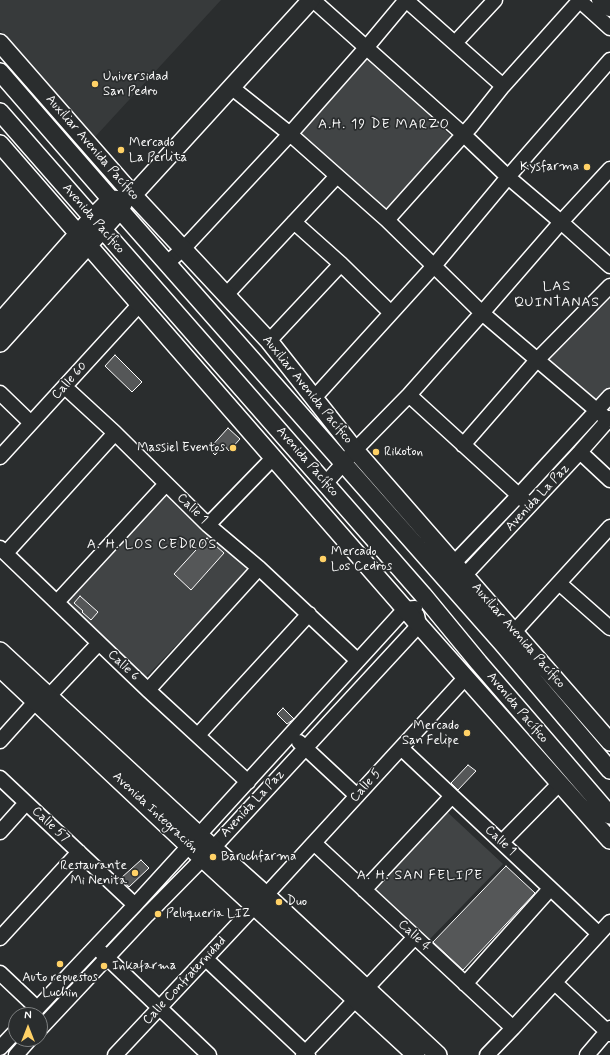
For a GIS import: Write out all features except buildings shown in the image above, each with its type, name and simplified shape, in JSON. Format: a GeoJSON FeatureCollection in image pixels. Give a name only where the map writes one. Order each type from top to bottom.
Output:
{"type":"FeatureCollection","features":[{"type":"Feature","properties":{"kind":"main road"},"geometry":{"type":"LineString","coordinates":[[0,343],[97,224],[122,201],[312,0]]}},
{"type":"Feature","properties":{"kind":"main road","name":"Auxiliar Avenida Pacífico"},"geometry":{"type":"LineString","coordinates":[[0,43],[122,201],[183,248],[269,341],[355,450],[453,564],[608,735]]}},
{"type":"Feature","properties":{"kind":"main road","name":"Avenida Pacífico"},"geometry":{"type":"LineString","coordinates":[[0,72],[122,201],[167,263],[502,643],[610,770]]}},
{"type":"Feature","properties":{"kind":"main road","name":"Avenida Pacífico"},"geometry":{"type":"LineString","coordinates":[[0,112],[325,484],[414,604],[484,669],[610,815]]}},
{"type":"Feature","properties":{"kind":"main road"},"geometry":{"type":"LineString","coordinates":[[2,149],[274,458],[414,604],[419,625],[610,840]]}},
{"type":"Feature","properties":{"kind":"main road"},"geometry":{"type":"LineString","coordinates":[[0,322],[83,240]]}},
{"type":"Feature","properties":{"kind":"main road"},"geometry":{"type":"LineString","coordinates":[[0,650],[43,698]]}},
{"type":"Feature","properties":{"kind":"main road"},"geometry":{"type":"LineString","coordinates":[[0,668],[43,698]]}},
{"type":"Feature","properties":{"kind":"main road","name":"Avenida Integración"},"geometry":{"type":"LineString","coordinates":[[43,698],[190,846],[208,853],[361,993],[416,1055]]}},
{"type":"Feature","properties":{"kind":"main road"},"geometry":{"type":"LineString","coordinates":[[361,993],[438,1055]]}},
{"type":"Feature","properties":{"kind":"street"},"geometry":{"type":"LineString","coordinates":[[312,0],[463,134],[508,177],[610,266]]}},
{"type":"Feature","properties":{"kind":"street"},"geometry":{"type":"LineString","coordinates":[[167,263],[183,248],[290,134],[406,0],[503,86]]}},
{"type":"Feature","properties":{"kind":"street"},"geometry":{"type":"LineString","coordinates":[[455,44],[495,0]]}},
{"type":"Feature","properties":{"kind":"street"},"geometry":{"type":"LineString","coordinates":[[387,220],[472,125],[503,86],[580,0],[610,28]]}},
{"type":"Feature","properties":{"kind":"street"},"geometry":{"type":"LineString","coordinates":[[599,0],[610,9]]}},
{"type":"Feature","properties":{"kind":"street"},"geometry":{"type":"LineString","coordinates":[[314,398],[433,267],[508,177],[610,60]]}},
{"type":"Feature","properties":{"kind":"street"},"geometry":{"type":"LineString","coordinates":[[231,87],[290,134],[387,220],[433,267],[482,313],[609,419]]}},
{"type":"Feature","properties":{"kind":"street"},"geometry":{"type":"LineString","coordinates":[[325,484],[355,450],[409,395],[561,222],[610,169]]}},
{"type":"Feature","properties":{"kind":"street"},"geometry":{"type":"LineString","coordinates":[[226,295],[337,176]]}},
{"type":"Feature","properties":{"kind":"street"},"geometry":{"type":"LineString","coordinates":[[294,222],[341,264],[391,313]]}},
{"type":"Feature","properties":{"kind":"street"},"geometry":{"type":"LineString","coordinates":[[269,341],[341,264]]}},
{"type":"Feature","properties":{"kind":"street"},"geometry":{"type":"LineString","coordinates":[[463,445],[538,360],[610,286]]}},
{"type":"Feature","properties":{"kind":"street","name":"Calle 60"},"geometry":{"type":"LineString","coordinates":[[0,457],[139,305]]}},
{"type":"Feature","properties":{"kind":"street","name":"Calle 1"},"geometry":{"type":"LineString","coordinates":[[65,386],[208,525],[259,568],[357,660]]}},
{"type":"Feature","properties":{"kind":"street"},"geometry":{"type":"LineString","coordinates":[[0,393],[31,423]]}},
{"type":"Feature","properties":{"kind":"street"},"geometry":{"type":"LineString","coordinates":[[409,395],[520,495],[530,506]]}},
{"type":"Feature","properties":{"kind":"street"},"geometry":{"type":"LineString","coordinates":[[453,564],[520,495],[610,396]]}},
{"type":"Feature","properties":{"kind":"street","name":"Avenida La Paz"},"geometry":{"type":"LineString","coordinates":[[464,576],[609,419]]}},
{"type":"Feature","properties":{"kind":"street"},"geometry":{"type":"LineString","coordinates":[[3,551],[115,433]]}},
{"type":"Feature","properties":{"kind":"street"},"geometry":{"type":"LineString","coordinates":[[580,452],[610,480]]}},
{"type":"Feature","properties":{"kind":"street"},"geometry":{"type":"LineString","coordinates":[[208,525],[274,458]]}},
{"type":"Feature","properties":{"kind":"street"},"geometry":{"type":"LineString","coordinates":[[57,602],[166,484]]}},
{"type":"Feature","properties":{"kind":"street"},"geometry":{"type":"LineString","coordinates":[[514,632],[610,527]]}},
{"type":"Feature","properties":{"kind":"street","name":"Calle 6"},"geometry":{"type":"LineString","coordinates":[[3,551],[148,690],[248,782]]}},
{"type":"Feature","properties":{"kind":"street"},"geometry":{"type":"LineString","coordinates":[[148,690],[259,568]]}},
{"type":"Feature","properties":{"kind":"street"},"geometry":{"type":"LineString","coordinates":[[559,583],[610,628]]}},
{"type":"Feature","properties":{"kind":"street"},"geometry":{"type":"LineString","coordinates":[[39,1007],[190,846],[357,660],[414,604]]}},
{"type":"Feature","properties":{"kind":"street"},"geometry":{"type":"LineString","coordinates":[[198,735],[309,614]]}},
{"type":"Feature","properties":{"kind":"street","name":"Avenida La Paz"},"geometry":{"type":"LineString","coordinates":[[48,1020],[208,853],[419,625]]}},
{"type":"Feature","properties":{"kind":"street"},"geometry":{"type":"LineString","coordinates":[[0,741],[99,643]]}},
{"type":"Feature","properties":{"kind":"street","name":"Calle 5"},"geometry":{"type":"LineString","coordinates":[[261,900],[466,677]]}},
{"type":"Feature","properties":{"kind":"street"},"geometry":{"type":"LineString","coordinates":[[290,735],[357,796]]}},
{"type":"Feature","properties":{"kind":"street","name":"Calle 1"},"geometry":{"type":"LineString","coordinates":[[401,748],[599,934]]}},
{"type":"Feature","properties":{"kind":"street","name":"Calle 57"},"geometry":{"type":"LineString","coordinates":[[0,778],[135,905]]}},
{"type":"Feature","properties":{"kind":"street"},"geometry":{"type":"LineString","coordinates":[[502,842],[560,783]]}},
{"type":"Feature","properties":{"kind":"street"},"geometry":{"type":"LineString","coordinates":[[364,890],[452,796]]}},
{"type":"Feature","properties":{"kind":"street"},"geometry":{"type":"LineString","coordinates":[[0,832],[26,803]]}},
{"type":"Feature","properties":{"kind":"street","name":"Calle 4"},"geometry":{"type":"LineString","coordinates":[[314,843],[513,1028]]}},
{"type":"Feature","properties":{"kind":"street"},"geometry":{"type":"LineString","coordinates":[[0,938],[79,852]]}},
{"type":"Feature","properties":{"kind":"street"},"geometry":{"type":"LineString","coordinates":[[465,984],[550,889]]}},
{"type":"Feature","properties":{"kind":"street","name":"Calle Confraternidad"},"geometry":{"type":"LineString","coordinates":[[115,1055],[261,900]]}},
{"type":"Feature","properties":{"kind":"street"},"geometry":{"type":"LineString","coordinates":[[487,1055],[610,922]]}},
{"type":"Feature","properties":{"kind":"street"},"geometry":{"type":"LineString","coordinates":[[206,959],[306,1054],[361,993],[415,937]]}},
{"type":"Feature","properties":{"kind":"street"},"geometry":{"type":"LineString","coordinates":[[96,946],[209,1055]]}},
{"type":"Feature","properties":{"kind":"street"},"geometry":{"type":"LineString","coordinates":[[0,973],[30,1007]]}},
{"type":"Feature","properties":{"kind":"street"},"geometry":{"type":"LineString","coordinates":[[555,983],[609,1031],[587,1055]]}},
{"type":"Feature","properties":{"kind":"street"},"geometry":{"type":"LineString","coordinates":[[0,1048],[8,1040]]}},
{"type":"Feature","properties":{"kind":"street"},"geometry":{"type":"LineString","coordinates":[[16,1055],[23,1047]]}},
{"type":"Feature","properties":{"kind":"shaded area","name":"Universidad San Pedro"},"geometry":{"type":"Polygon","coordinates":[[[0,0],[221,0],[94,138],[0,30],[0,0]]]}},
{"type":"Feature","properties":{"kind":"shaded area"},"geometry":{"type":"Polygon","coordinates":[[[366,56],[451,136],[386,210],[300,136],[366,56]]]}},
{"type":"Feature","properties":{"kind":"shaded area"},"geometry":{"type":"Polygon","coordinates":[[[610,287],[610,390],[599,403],[544,359],[610,287]]]}},
{"type":"Feature","properties":{"kind":"shaded area"},"geometry":{"type":"Polygon","coordinates":[[[167,495],[248,570],[146,677],[68,602],[167,495]]]}},
{"type":"Feature","properties":{"kind":"shaded area"},"geometry":{"type":"Polygon","coordinates":[[[444,809],[503,864],[427,942],[370,890],[444,809]]]}},
{"type":"Feature","properties":{"kind":"place","name":"Universidad San Pedro"},"geometry":{"type":"Point","coordinates":[95,84]}},
{"type":"Feature","properties":{"kind":"place","name":"Mercado La Perlita"},"geometry":{"type":"Point","coordinates":[121,150]}},
{"type":"Feature","properties":{"kind":"place","name":"Kysfarma"},"geometry":{"type":"Point","coordinates":[587,167]}},
{"type":"Feature","properties":{"kind":"place","name":"Massiel Eventos"},"geometry":{"type":"Point","coordinates":[233,448]}},
{"type":"Feature","properties":{"kind":"place","name":"Rikoton"},"geometry":{"type":"Point","coordinates":[376,452]}},
{"type":"Feature","properties":{"kind":"place","name":"Mercado Los Cedros"},"geometry":{"type":"Point","coordinates":[323,559]}},
{"type":"Feature","properties":{"kind":"place","name":"Mercado San Felipe"},"geometry":{"type":"Point","coordinates":[467,733]}},
{"type":"Feature","properties":{"kind":"place","name":"Baruchfarma"},"geometry":{"type":"Point","coordinates":[213,857]}},
{"type":"Feature","properties":{"kind":"place","name":"Restaurante Mi Nenita"},"geometry":{"type":"Point","coordinates":[135,873]}},
{"type":"Feature","properties":{"kind":"place","name":"Duo"},"geometry":{"type":"Point","coordinates":[279,902]}},
{"type":"Feature","properties":{"kind":"place","name":"Peluqueria LIZ"},"geometry":{"type":"Point","coordinates":[158,914]}},
{"type":"Feature","properties":{"kind":"place","name":"Auto repuestos Luchin"},"geometry":{"type":"Point","coordinates":[60,964]}},
{"type":"Feature","properties":{"kind":"place","name":"Inkafarma"},"geometry":{"type":"Point","coordinates":[104,966]}},
{"type":"Feature","properties":{"kind":"district","name":"A.H. 19 DE MARZO"},"geometry":{"type":"Point","coordinates":[384,125]}},
{"type":"Feature","properties":{"kind":"district","name":"LAS QUINTANAS"},"geometry":{"type":"Point","coordinates":[557,296]}},
{"type":"Feature","properties":{"kind":"district","name":"A. H. LOS CEDROS"},"geometry":{"type":"Point","coordinates":[152,545]}},
{"type":"Feature","properties":{"kind":"district","name":"A. H. SAN FELIPE"},"geometry":{"type":"Point","coordinates":[420,876]}}]}
